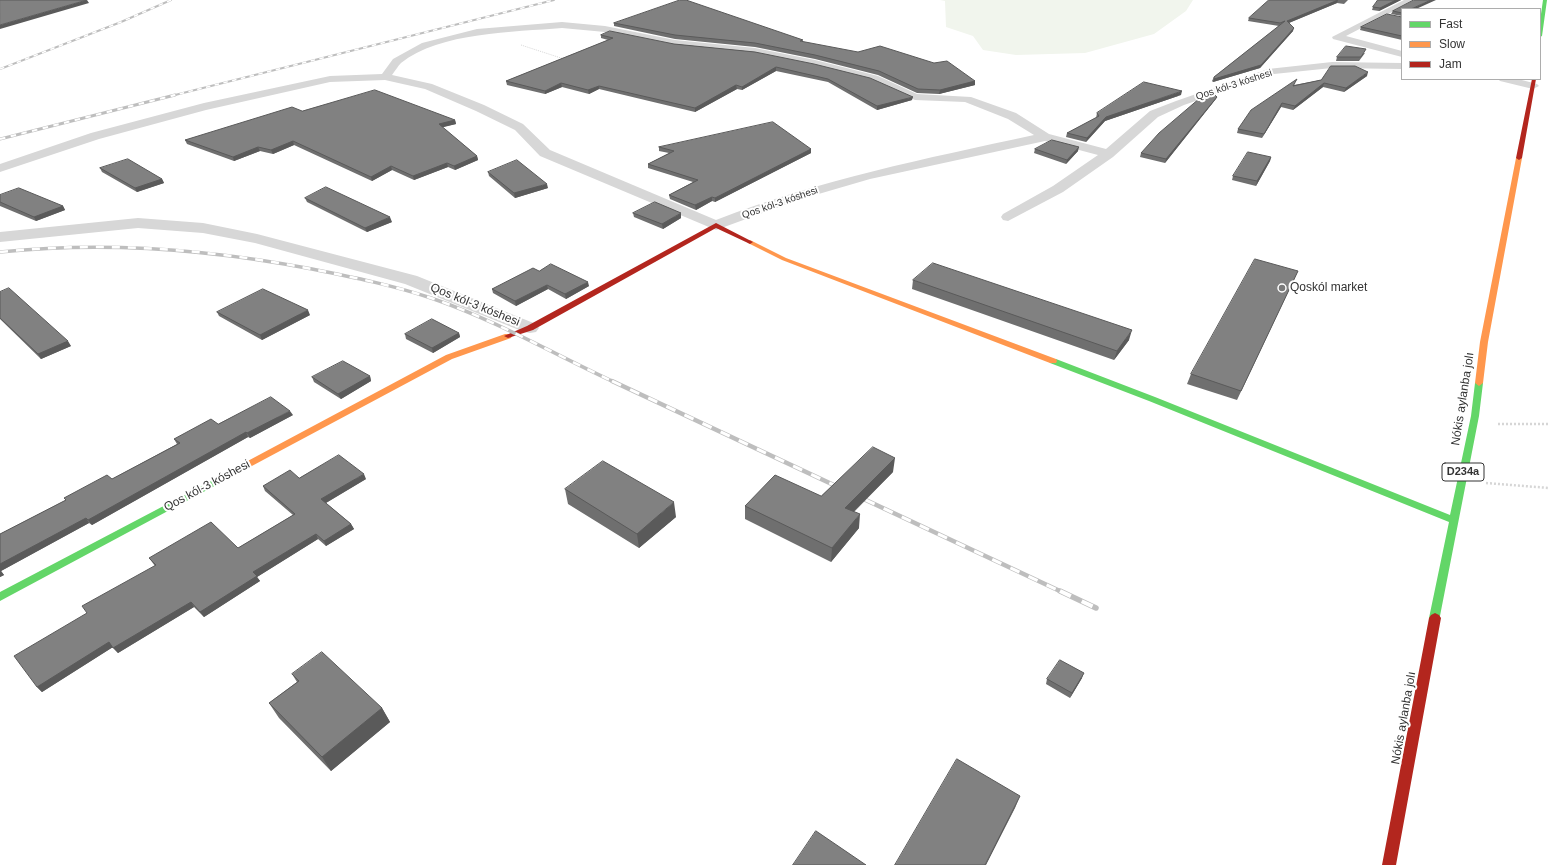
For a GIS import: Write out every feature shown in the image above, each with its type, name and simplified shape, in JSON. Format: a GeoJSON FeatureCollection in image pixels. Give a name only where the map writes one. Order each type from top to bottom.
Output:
{"type":"FeatureCollection","features":[{"type":"Feature","properties":{"kind":"main road"},"geometry":{"type":"LineString","coordinates":[[1541,29],[1545,0]]}},
{"type":"Feature","properties":{"kind":"main road","name":"Nókis aylanba jolı"},"geometry":{"type":"LineString","coordinates":[[1389,865],[1453,520],[1473,423],[1484,342],[1533,82]]}},
{"type":"Feature","properties":{"kind":"main road"},"geometry":{"type":"LineString","coordinates":[[530,328],[716,225],[784,259],[1152,399],[1453,520]]}},
{"type":"Feature","properties":{"kind":"main road","name":"Qos kól-3 kóshesi"},"geometry":{"type":"LineString","coordinates":[[0,596],[449,357],[530,328]]}},
{"type":"Feature","properties":{"kind":"street"},"geometry":{"type":"LineString","coordinates":[[1401,54],[1337,37],[1411,0]]}},
{"type":"Feature","properties":{"kind":"street","name":"Qos kól-3 kóshesi"},"geometry":{"type":"LineString","coordinates":[[385,77],[397,61],[426,45],[478,32],[562,24],[606,29],[675,44],[754,51],[874,78],[915,97],[967,99],[1012,116],[1044,137],[1108,154]]}},
{"type":"Feature","properties":{"kind":"street","name":"Qos kól-3 kóshesi"},"geometry":{"type":"LineString","coordinates":[[1008,217],[1058,189],[1108,154],[1154,114],[1194,98],[1272,71],[1332,65],[1401,66]]}},
{"type":"Feature","properties":{"kind":"street"},"geometry":{"type":"LineString","coordinates":[[0,168],[88,139],[161,119],[330,79],[385,77],[428,86],[480,108],[519,127],[545,153],[641,192],[716,225]]}},
{"type":"Feature","properties":{"kind":"street"},"geometry":{"type":"LineString","coordinates":[[1514,80],[1533,82]]}},
{"type":"Feature","properties":{"kind":"street","name":"Qos kól-3 kóshesi"},"geometry":{"type":"LineString","coordinates":[[716,225],[840,183],[888,170],[1044,137]]}},
{"type":"Feature","properties":{"kind":"street","name":"Qos kól-3 kóshesi"},"geometry":{"type":"LineString","coordinates":[[0,237],[138,223],[203,228],[258,238],[411,280],[530,328]]}},
{"type":"Feature","properties":{"kind":"path"},"geometry":{"type":"LineString","coordinates":[[517,44],[564,60]]}},
{"type":"Feature","properties":{"kind":"path"},"geometry":{"type":"LineString","coordinates":[[1473,423],[1549,424]]}},
{"type":"Feature","properties":{"kind":"path"},"geometry":{"type":"LineString","coordinates":[[1461,482],[1549,488]]}},
{"type":"Feature","properties":{"kind":"shaded area"},"geometry":{"type":"Polygon","coordinates":[[[940,0],[1193,0],[1186,11],[1154,34],[1085,53],[1016,55],[983,50],[973,36],[946,27],[945,1],[940,0]]]}},
{"type":"Feature","properties":{"kind":"building"},"geometry":{"type":"Polygon","coordinates":[[[0,0],[87,0],[0,25],[0,0]]]}},
{"type":"Feature","properties":{"kind":"building"},"geometry":{"type":"Polygon","coordinates":[[[680,0],[686,0],[803,40],[800,41],[858,52],[880,46],[934,63],[947,61],[975,81],[940,90],[918,89],[879,71],[815,55],[755,43],[675,35],[614,23],[680,0]]]}},
{"type":"Feature","properties":{"kind":"building"},"geometry":{"type":"Polygon","coordinates":[[[1269,0],[1338,0],[1287,21],[1294,28],[1261,65],[1214,79],[1214,77],[1285,21],[1280,23],[1249,18],[1269,0]]]}},
{"type":"Feature","properties":{"kind":"building"},"geometry":{"type":"Polygon","coordinates":[[[1378,0],[1396,0],[1380,8],[1373,7],[1378,0]]]}},
{"type":"Feature","properties":{"kind":"building"},"geometry":{"type":"Polygon","coordinates":[[[1414,0],[1431,0],[1413,8],[1401,8],[1401,13],[1393,11],[1414,0]]]}},
{"type":"Feature","properties":{"kind":"building"},"geometry":{"type":"Polygon","coordinates":[[[1387,14],[1401,17],[1401,36],[1361,27],[1387,14]]]}},
{"type":"Feature","properties":{"kind":"building"},"geometry":{"type":"Polygon","coordinates":[[[610,31],[674,44],[755,52],[814,64],[870,78],[913,97],[877,106],[828,79],[776,67],[742,87],[736,85],[695,108],[599,86],[588,90],[561,83],[545,91],[506,81],[613,38],[601,35],[610,31]]]}},
{"type":"Feature","properties":{"kind":"building"},"geometry":{"type":"Polygon","coordinates":[[[1346,46],[1366,49],[1361,57],[1337,57],[1346,46]]]}},
{"type":"Feature","properties":{"kind":"building"},"geometry":{"type":"Polygon","coordinates":[[[1331,66],[1355,66],[1368,72],[1346,88],[1324,83],[1295,106],[1282,103],[1264,134],[1238,129],[1251,110],[1297,79],[1293,86],[1321,80],[1331,66]]]}},
{"type":"Feature","properties":{"kind":"building"},"geometry":{"type":"Polygon","coordinates":[[[1144,82],[1182,91],[1106,117],[1087,138],[1067,133],[1099,116],[1097,113],[1144,82]]]}},
{"type":"Feature","properties":{"kind":"building"},"geometry":{"type":"Polygon","coordinates":[[[375,90],[455,120],[439,124],[477,156],[454,166],[447,163],[413,176],[391,166],[371,177],[293,141],[271,150],[258,147],[233,157],[185,140],[292,107],[302,111],[375,90]]]}},
{"type":"Feature","properties":{"kind":"building"},"geometry":{"type":"Polygon","coordinates":[[[1213,93],[1217,97],[1166,159],[1141,153],[1159,133],[1200,98],[1213,93]]]}},
{"type":"Feature","properties":{"kind":"building"},"geometry":{"type":"Polygon","coordinates":[[[773,122],[811,149],[715,198],[712,197],[695,205],[669,195],[698,180],[648,164],[674,151],[659,147],[773,122]]]}},
{"type":"Feature","properties":{"kind":"building"},"geometry":{"type":"Polygon","coordinates":[[[1052,140],[1079,147],[1067,160],[1035,149],[1052,140]]]}},
{"type":"Feature","properties":{"kind":"building"},"geometry":{"type":"Polygon","coordinates":[[[1248,152],[1271,157],[1257,181],[1233,176],[1248,152]]]}},
{"type":"Feature","properties":{"kind":"building"},"geometry":{"type":"Polygon","coordinates":[[[128,159],[162,179],[135,188],[100,168],[128,159]]]}},
{"type":"Feature","properties":{"kind":"building"},"geometry":{"type":"Polygon","coordinates":[[[517,160],[547,184],[514,193],[488,172],[517,160]]]}},
{"type":"Feature","properties":{"kind":"building"},"geometry":{"type":"Polygon","coordinates":[[[326,187],[390,217],[365,228],[305,198],[326,187]]]}},
{"type":"Feature","properties":{"kind":"building"},"geometry":{"type":"Polygon","coordinates":[[[19,188],[63,206],[34,217],[0,202],[0,195],[19,188]]]}},
{"type":"Feature","properties":{"kind":"building"},"geometry":{"type":"Polygon","coordinates":[[[655,202],[681,213],[662,224],[633,213],[655,202]]]}},
{"type":"Feature","properties":{"kind":"building"},"geometry":{"type":"Polygon","coordinates":[[[1255,259],[1298,271],[1241,391],[1191,374],[1255,259]]]}},
{"type":"Feature","properties":{"kind":"building"},"geometry":{"type":"Polygon","coordinates":[[[933,263],[1132,330],[1117,351],[913,280],[933,263]]]}},
{"type":"Feature","properties":{"kind":"building"},"geometry":{"type":"Polygon","coordinates":[[[551,264],[588,282],[565,294],[547,285],[515,301],[492,289],[533,268],[539,271],[551,264]]]}},
{"type":"Feature","properties":{"kind":"building"},"geometry":{"type":"Polygon","coordinates":[[[9,288],[68,341],[38,354],[0,318],[0,292],[9,288]]]}},
{"type":"Feature","properties":{"kind":"building"},"geometry":{"type":"Polygon","coordinates":[[[263,289],[308,310],[260,335],[217,312],[263,289]]]}},
{"type":"Feature","properties":{"kind":"building"},"geometry":{"type":"Polygon","coordinates":[[[432,319],[459,333],[432,348],[405,334],[432,319]]]}},
{"type":"Feature","properties":{"kind":"building"},"geometry":{"type":"Polygon","coordinates":[[[343,361],[370,376],[338,394],[312,377],[343,361]]]}},
{"type":"Feature","properties":{"kind":"building"},"geometry":{"type":"Polygon","coordinates":[[[271,397],[290,411],[247,433],[246,432],[88,520],[86,518],[0,564],[0,534],[66,500],[64,498],[107,475],[112,479],[180,443],[174,439],[211,419],[218,424],[271,397]]]}},
{"type":"Feature","properties":{"kind":"building"},"geometry":{"type":"Polygon","coordinates":[[[873,447],[895,458],[845,508],[860,514],[832,548],[745,506],[775,475],[821,496],[873,447]]]}},
{"type":"Feature","properties":{"kind":"building"},"geometry":{"type":"Polygon","coordinates":[[[339,455],[364,474],[321,499],[351,524],[324,541],[316,534],[253,572],[257,576],[200,612],[191,602],[113,648],[109,642],[37,687],[14,656],[87,613],[82,606],[156,565],[149,558],[211,522],[238,548],[295,514],[263,486],[290,470],[299,478],[339,455]]]}},
{"type":"Feature","properties":{"kind":"building"},"geometry":{"type":"Polygon","coordinates":[[[603,461],[674,502],[637,534],[565,489],[603,461]]]}},
{"type":"Feature","properties":{"kind":"building"},"geometry":{"type":"Polygon","coordinates":[[[322,652],[382,708],[322,757],[269,703],[299,681],[292,674],[322,652]]]}},
{"type":"Feature","properties":{"kind":"building"},"geometry":{"type":"Polygon","coordinates":[[[1060,660],[1084,673],[1072,693],[1047,679],[1060,660]]]}},
{"type":"Feature","properties":{"kind":"building"},"geometry":{"type":"Polygon","coordinates":[[[957,759],[1020,796],[985,865],[895,865],[957,759]]]}},
{"type":"Feature","properties":{"kind":"building"},"geometry":{"type":"Polygon","coordinates":[[[816,831],[866,865],[793,865],[816,831]]]}},
{"type":"Feature","properties":{"kind":"railway"},"geometry":{"type":"LineString","coordinates":[[0,69],[121,22],[171,0]]}},
{"type":"Feature","properties":{"kind":"railway"},"geometry":{"type":"LineString","coordinates":[[171,96],[554,0]]}},
{"type":"Feature","properties":{"kind":"railway"},"geometry":{"type":"LineString","coordinates":[[0,139],[175,95]]}},
{"type":"Feature","properties":{"kind":"railway"},"geometry":{"type":"LineString","coordinates":[[0,252],[79,247],[157,249],[234,256],[342,275],[402,289],[454,306],[500,326],[614,382]]}},
{"type":"Feature","properties":{"kind":"railway"},"geometry":{"type":"LineString","coordinates":[[612,381],[1062,592]]}},
{"type":"Feature","properties":{"kind":"railway"},"geometry":{"type":"LineString","coordinates":[[1060,591],[1096,608]]}},
{"type":"Feature","properties":{"kind":"traffic: fast"},"geometry":{"type":"LineString","coordinates":[[1541,29],[1545,0]]}},
{"type":"Feature","properties":{"kind":"traffic: fast"},"geometry":{"type":"LineString","coordinates":[[1053,361],[1152,399],[1453,520]]}},
{"type":"Feature","properties":{"kind":"traffic: fast"},"geometry":{"type":"LineString","coordinates":[[1435,618],[1475,416],[1479,383]]}},
{"type":"Feature","properties":{"kind":"traffic: fast"},"geometry":{"type":"LineString","coordinates":[[0,597],[232,473]]}},
{"type":"Feature","properties":{"kind":"traffic: slow"},"geometry":{"type":"LineString","coordinates":[[1479,383],[1484,342],[1519,158]]}},
{"type":"Feature","properties":{"kind":"traffic: slow"},"geometry":{"type":"LineString","coordinates":[[750,242],[784,259],[1053,361]]}},
{"type":"Feature","properties":{"kind":"traffic: slow"},"geometry":{"type":"LineString","coordinates":[[232,473],[449,357],[508,336]]}},
{"type":"Feature","properties":{"kind":"traffic: jam"},"geometry":{"type":"LineString","coordinates":[[1519,158],[1534,80]]}},
{"type":"Feature","properties":{"kind":"traffic: jam"},"geometry":{"type":"LineString","coordinates":[[508,336],[530,328],[716,225],[750,242]]}},
{"type":"Feature","properties":{"kind":"traffic: jam"},"geometry":{"type":"LineString","coordinates":[[1389,865],[1435,618]]}},
{"type":"Feature","properties":{"kind":"place","name":"Qoskól market"},"geometry":{"type":"Point","coordinates":[1282,288]}}]}
